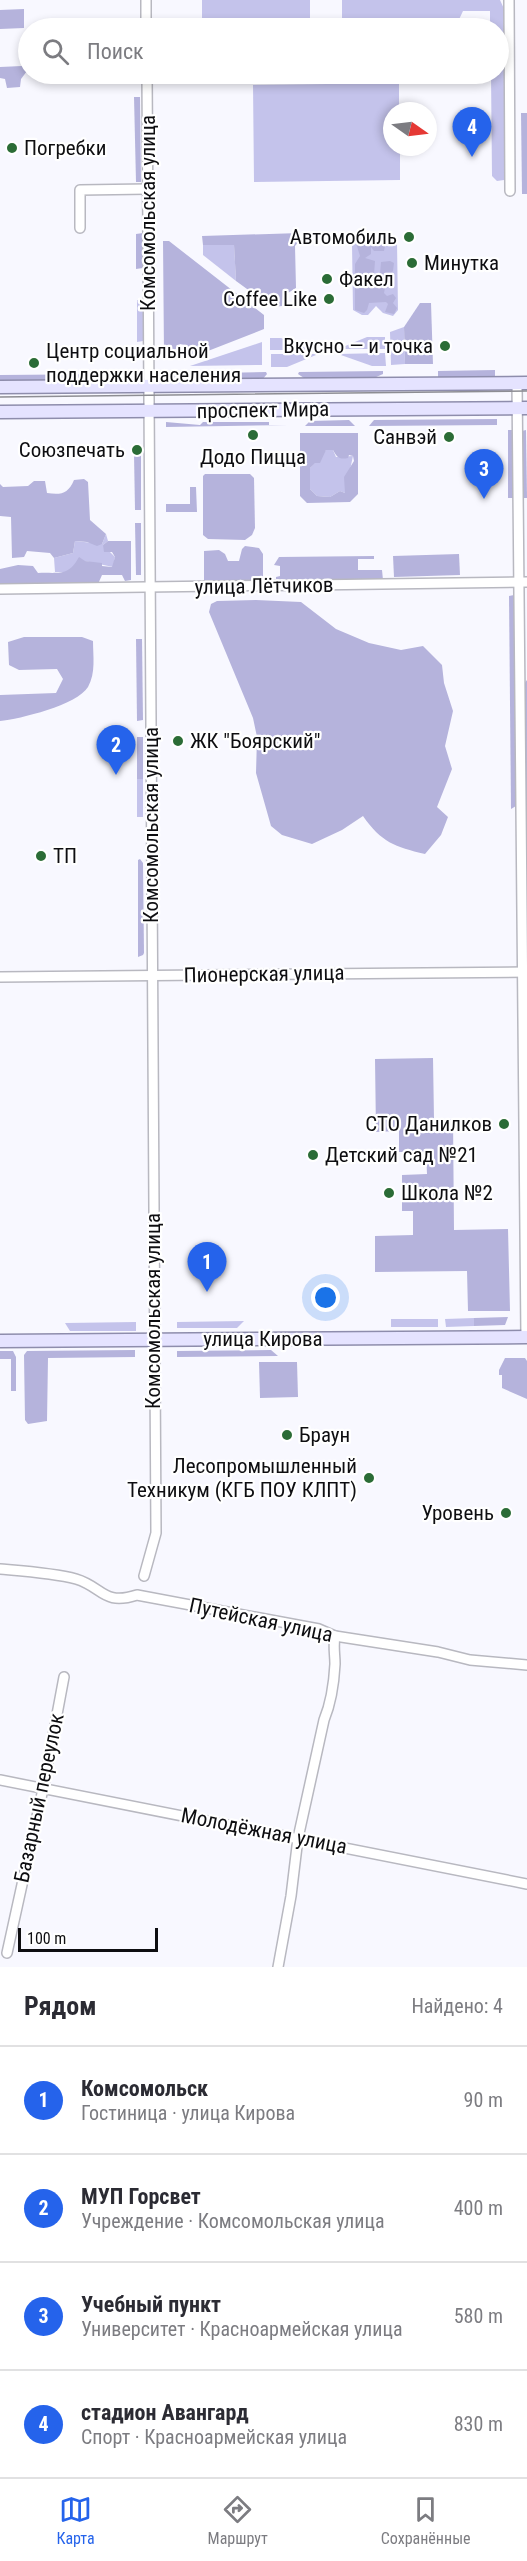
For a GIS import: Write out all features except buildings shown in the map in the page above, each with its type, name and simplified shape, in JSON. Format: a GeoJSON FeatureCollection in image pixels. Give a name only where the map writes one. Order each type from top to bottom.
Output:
{"type":"FeatureCollection","features":[{"type":"Feature","properties":{"kind":"main road","name":"проспект Мира"},"geometry":{"type":"LineString","coordinates":[[0,387],[522,383]]}},
{"type":"Feature","properties":{"kind":"main road","name":"проспект Мира"},"geometry":{"type":"LineString","coordinates":[[0,412],[522,408]]}},
{"type":"Feature","properties":{"kind":"main road","name":"улица Кирова"},"geometry":{"type":"LineString","coordinates":[[0,1341],[527,1337]]}},
{"type":"Feature","properties":{"kind":"street"},"geometry":{"type":"LineString","coordinates":[[146,0],[146,18]]}},
{"type":"Feature","properties":{"kind":"street"},"geometry":{"type":"LineString","coordinates":[[509,0],[510,191]]}},
{"type":"Feature","properties":{"kind":"street","name":"Комсомольская улица"},"geometry":{"type":"LineString","coordinates":[[144,1576],[156,1533],[153,1340],[147,84]]}},
{"type":"Feature","properties":{"kind":"street"},"geometry":{"type":"LineString","coordinates":[[80,228],[80,190],[148,189]]}},
{"type":"Feature","properties":{"kind":"street"},"geometry":{"type":"LineString","coordinates":[[522,383],[527,1337]]}},
{"type":"Feature","properties":{"kind":"street","name":"улица Лётчиков"},"geometry":{"type":"LineString","coordinates":[[0,590],[523,582]]}},
{"type":"Feature","properties":{"kind":"street","name":"Пионерская улица"},"geometry":{"type":"LineString","coordinates":[[0,977],[525,972]]}},
{"type":"Feature","properties":{"kind":"street","name":"Путейская улица"},"geometry":{"type":"LineString","coordinates":[[0,1569],[77,1579],[105,1596],[124,1599],[137,1595],[319,1629],[335,1636],[438,1652],[470,1660],[527,1665]]}},
{"type":"Feature","properties":{"kind":"street"},"geometry":{"type":"LineString","coordinates":[[278,1967],[291,1896],[298,1838],[329,1707],[335,1663],[332,1647],[335,1636]]}},
{"type":"Feature","properties":{"kind":"street","name":"Базарный переулок"},"geometry":{"type":"LineString","coordinates":[[7,1953],[43,1789],[64,1677]]}},
{"type":"Feature","properties":{"kind":"street","name":"Молодёжная улица"},"geometry":{"type":"LineString","coordinates":[[0,1780],[527,1884]]}},
{"type":"Feature","properties":{"kind":"shaded area"},"geometry":{"type":"Polygon","coordinates":[[[202,0],[310,0],[310,18],[202,18],[202,0]]]}},
{"type":"Feature","properties":{"kind":"shaded area"},"geometry":{"type":"Polygon","coordinates":[[[342,0],[500,0],[505,11],[505,18],[490,18],[490,11],[463,11],[460,18],[342,18],[342,0]]]}},
{"type":"Feature","properties":{"kind":"shaded area"},"geometry":{"type":"Polygon","coordinates":[[[24,9],[24,18],[18,18],[18,28],[0,29],[0,10],[24,9]]]}},
{"type":"Feature","properties":{"kind":"shaded area"},"geometry":{"type":"Polygon","coordinates":[[[18,66],[20,87],[7,88],[5,79],[0,78],[0,67],[18,66]]]}},
{"type":"Feature","properties":{"kind":"shaded area"},"geometry":{"type":"Polygon","coordinates":[[[399,84],[399,102],[383,102],[383,156],[400,156],[400,180],[254,182],[253,85],[399,84]]]}},
{"type":"Feature","properties":{"kind":"shaded area"},"geometry":{"type":"Polygon","coordinates":[[[491,84],[506,84],[507,176],[504,180],[497,181],[492,176],[491,84]]]}},
{"type":"Feature","properties":{"kind":"shaded area"},"geometry":{"type":"Polygon","coordinates":[[[134,97],[140,97],[141,182],[136,182],[134,97]]]}},
{"type":"Feature","properties":{"kind":"shaded area"},"geometry":{"type":"Polygon","coordinates":[[[521,113],[527,113],[527,194],[522,194],[521,113]]]}},
{"type":"Feature","properties":{"kind":"shaded area"},"geometry":{"type":"Polygon","coordinates":[[[143,233],[143,268],[136,269],[136,234],[143,233]]]}},
{"type":"Feature","properties":{"kind":"shaded area"},"geometry":{"type":"Polygon","coordinates":[[[300,233],[300,240],[295,246],[296,288],[283,296],[282,306],[272,307],[236,281],[234,245],[203,245],[202,236],[300,233]]]}},
{"type":"Feature","properties":{"kind":"shaded area"},"geometry":{"type":"Polygon","coordinates":[[[390,235],[397,242],[398,310],[393,316],[383,313],[376,306],[368,315],[362,315],[353,310],[352,244],[358,236],[390,235]]]}},
{"type":"Feature","properties":{"kind":"shaded area"},"geometry":{"type":"Polygon","coordinates":[[[360,239],[383,240],[384,251],[374,251],[371,247],[371,254],[365,258],[375,261],[374,275],[377,278],[380,274],[381,262],[394,263],[393,271],[385,280],[389,288],[385,288],[384,293],[387,296],[393,294],[396,298],[393,303],[397,308],[394,314],[385,312],[388,304],[386,302],[369,303],[364,313],[355,310],[355,264],[360,256],[356,243],[360,239]]]}},
{"type":"Feature","properties":{"kind":"shaded area"},"geometry":{"type":"Polygon","coordinates":[[[163,241],[169,241],[264,315],[264,329],[190,358],[185,345],[180,344],[172,353],[164,353],[163,241]]]}},
{"type":"Feature","properties":{"kind":"shaded area"},"geometry":{"type":"Polygon","coordinates":[[[234,244],[236,281],[203,255],[203,245],[234,244]]]}},
{"type":"Feature","properties":{"kind":"shaded area"},"geometry":{"type":"Polygon","coordinates":[[[137,300],[143,300],[143,341],[137,342],[137,300]]]}},
{"type":"Feature","properties":{"kind":"shaded area"},"geometry":{"type":"Polygon","coordinates":[[[420,303],[431,303],[433,364],[405,364],[404,327],[420,303]]]}},
{"type":"Feature","properties":{"kind":"shaded area"},"geometry":{"type":"Polygon","coordinates":[[[404,327],[405,364],[391,365],[390,332],[404,327]]]}},
{"type":"Feature","properties":{"kind":"shaded area"},"geometry":{"type":"Polygon","coordinates":[[[367,337],[385,337],[385,349],[338,349],[367,337]]]}},
{"type":"Feature","properties":{"kind":"shaded area"},"geometry":{"type":"Polygon","coordinates":[[[270,338],[281,338],[316,350],[270,350],[270,338]]]}},
{"type":"Feature","properties":{"kind":"shaded area"},"geometry":{"type":"Polygon","coordinates":[[[262,342],[262,365],[190,366],[262,342]]]}},
{"type":"Feature","properties":{"kind":"shaded area"},"geometry":{"type":"Polygon","coordinates":[[[385,353],[386,366],[372,366],[338,354],[385,353]]]}},
{"type":"Feature","properties":{"kind":"shaded area"},"geometry":{"type":"Polygon","coordinates":[[[271,354],[316,355],[287,367],[271,367],[271,354]]]}},
{"type":"Feature","properties":{"kind":"shaded area"},"geometry":{"type":"Polygon","coordinates":[[[495,370],[495,377],[438,378],[438,371],[495,370]]]}},
{"type":"Feature","properties":{"kind":"shaded area"},"geometry":{"type":"Polygon","coordinates":[[[383,371],[383,374],[374,378],[304,378],[298,374],[299,372],[383,371]]]}},
{"type":"Feature","properties":{"kind":"shaded area"},"geometry":{"type":"Polygon","coordinates":[[[266,372],[262,380],[164,380],[164,374],[266,372]]]}},
{"type":"Feature","properties":{"kind":"shaded area"},"geometry":{"type":"Polygon","coordinates":[[[121,374],[121,383],[0,384],[0,375],[121,374]]]}},
{"type":"Feature","properties":{"kind":"shaded area"},"geometry":{"type":"Polygon","coordinates":[[[497,419],[497,425],[369,426],[374,420],[497,419]]]}},
{"type":"Feature","properties":{"kind":"shaded area"},"geometry":{"type":"Polygon","coordinates":[[[349,420],[355,426],[305,426],[310,421],[349,420]]]}},
{"type":"Feature","properties":{"kind":"shaded area"},"geometry":{"type":"Polygon","coordinates":[[[166,422],[200,425],[203,422],[269,422],[269,425],[288,425],[166,427],[166,422]]]}},
{"type":"Feature","properties":{"kind":"shaded area"},"geometry":{"type":"Polygon","coordinates":[[[508,430],[513,430],[514,498],[508,498],[508,430]]]}},
{"type":"Feature","properties":{"kind":"shaded area"},"geometry":{"type":"Polygon","coordinates":[[[526,430],[527,498],[522,498],[522,431],[526,430]]]}},
{"type":"Feature","properties":{"kind":"shaded area"},"geometry":{"type":"Polygon","coordinates":[[[300,433],[358,433],[358,494],[350,502],[307,503],[300,496],[300,433]],[[326,450],[320,463],[315,463],[310,468],[310,489],[317,496],[330,497],[340,491],[345,493],[344,477],[354,461],[353,456],[340,458],[333,450],[326,450]]]}},
{"type":"Feature","properties":{"kind":"shaded area"},"geometry":{"type":"Polygon","coordinates":[[[326,450],[333,450],[336,457],[353,456],[345,493],[340,491],[330,497],[317,496],[310,489],[310,468],[326,450]]]}},
{"type":"Feature","properties":{"kind":"shaded area"},"geometry":{"type":"Polygon","coordinates":[[[134,454],[141,454],[141,510],[135,510],[134,454]]]}},
{"type":"Feature","properties":{"kind":"shaded area"},"geometry":{"type":"Polygon","coordinates":[[[205,474],[250,474],[254,478],[255,528],[252,535],[245,540],[208,539],[203,535],[203,476],[205,474]]]}},
{"type":"Feature","properties":{"kind":"shaded area"},"geometry":{"type":"Polygon","coordinates":[[[84,479],[88,482],[90,520],[106,534],[102,544],[97,546],[75,541],[73,553],[54,558],[50,553],[27,551],[24,557],[12,558],[11,517],[0,516],[0,484],[3,487],[28,486],[34,481],[45,481],[47,493],[56,494],[67,491],[74,480],[84,479]]]}},
{"type":"Feature","properties":{"kind":"shaded area"},"geometry":{"type":"Polygon","coordinates":[[[190,487],[196,487],[197,512],[166,512],[166,504],[190,504],[190,487]]]}},
{"type":"Feature","properties":{"kind":"shaded area"},"geometry":{"type":"Polygon","coordinates":[[[135,523],[141,523],[141,575],[136,575],[135,523]]]}},
{"type":"Feature","properties":{"kind":"shaded area"},"geometry":{"type":"Polygon","coordinates":[[[106,534],[108,541],[103,545],[115,557],[113,567],[85,561],[68,572],[55,572],[54,558],[73,553],[75,541],[102,544],[106,534]]]}},
{"type":"Feature","properties":{"kind":"shaded area"},"geometry":{"type":"Polygon","coordinates":[[[108,541],[131,541],[131,580],[125,581],[122,575],[102,575],[98,584],[0,584],[0,569],[18,565],[33,566],[38,573],[57,573],[67,571],[79,557],[85,561],[112,567],[115,557],[112,552],[104,552],[103,545],[108,541]]]}},
{"type":"Feature","properties":{"kind":"shaded area"},"geometry":{"type":"Polygon","coordinates":[[[245,546],[259,548],[263,554],[263,581],[204,582],[204,551],[219,550],[225,554],[228,561],[239,561],[245,546]]]}},
{"type":"Feature","properties":{"kind":"shaded area"},"geometry":{"type":"Polygon","coordinates":[[[459,554],[460,575],[394,577],[393,556],[459,554]]]}},
{"type":"Feature","properties":{"kind":"shaded area"},"geometry":{"type":"Polygon","coordinates":[[[374,556],[374,559],[358,559],[358,570],[382,570],[383,580],[276,582],[276,577],[280,576],[280,566],[274,565],[279,557],[374,556]]]}},
{"type":"Feature","properties":{"kind":"shaded area"},"geometry":{"type":"Polygon","coordinates":[[[514,595],[516,806],[511,809],[509,596],[514,595]]]}},
{"type":"Feature","properties":{"kind":"shaded area"},"geometry":{"type":"Polygon","coordinates":[[[217,601],[301,602],[336,629],[369,643],[401,650],[423,646],[442,665],[444,683],[453,711],[445,746],[452,769],[437,807],[448,817],[441,835],[425,854],[389,842],[376,832],[363,816],[342,830],[312,844],[282,835],[271,826],[256,773],[257,737],[253,718],[209,612],[211,604],[217,601]]]}},
{"type":"Feature","properties":{"kind":"shaded area"},"geometry":{"type":"Polygon","coordinates":[[[24,637],[82,637],[93,641],[92,676],[88,687],[72,700],[34,714],[0,721],[0,695],[56,693],[63,679],[57,669],[19,670],[9,665],[8,642],[24,637]]]}},
{"type":"Feature","properties":{"kind":"shaded area"},"geometry":{"type":"Polygon","coordinates":[[[136,639],[142,639],[143,720],[137,721],[136,639]]]}},
{"type":"Feature","properties":{"kind":"shaded area"},"geometry":{"type":"Polygon","coordinates":[[[527,680],[527,869],[524,684],[527,680]]]}},
{"type":"Feature","properties":{"kind":"shaded area"},"geometry":{"type":"Polygon","coordinates":[[[137,737],[143,737],[143,779],[137,779],[137,737]]]}},
{"type":"Feature","properties":{"kind":"shaded area"},"geometry":{"type":"Polygon","coordinates":[[[137,779],[143,779],[143,817],[137,817],[137,779]]]}},
{"type":"Feature","properties":{"kind":"shaded area"},"geometry":{"type":"Polygon","coordinates":[[[140,859],[143,863],[144,953],[138,957],[138,860],[140,859]]]}},
{"type":"Feature","properties":{"kind":"shaded area"},"geometry":{"type":"Polygon","coordinates":[[[433,1058],[434,1119],[453,1119],[454,1230],[508,1229],[510,1311],[468,1311],[467,1271],[375,1272],[375,1236],[413,1235],[413,1211],[402,1211],[402,1175],[427,1174],[426,1152],[399,1152],[399,1131],[376,1132],[375,1059],[433,1058]]]}},
{"type":"Feature","properties":{"kind":"shaded area"},"geometry":{"type":"Polygon","coordinates":[[[508,1317],[505,1325],[474,1326],[474,1318],[508,1317]]]}},
{"type":"Feature","properties":{"kind":"shaded area"},"geometry":{"type":"Polygon","coordinates":[[[474,1318],[474,1326],[446,1327],[445,1319],[474,1318]]]}},
{"type":"Feature","properties":{"kind":"shaded area"},"geometry":{"type":"Polygon","coordinates":[[[391,1319],[438,1319],[438,1327],[391,1327],[391,1319]]]}},
{"type":"Feature","properties":{"kind":"shaded area"},"geometry":{"type":"Polygon","coordinates":[[[244,1321],[237,1328],[177,1328],[177,1322],[244,1321]]]}},
{"type":"Feature","properties":{"kind":"shaded area"},"geometry":{"type":"Polygon","coordinates":[[[136,1322],[136,1331],[70,1331],[65,1323],[136,1322]]]}},
{"type":"Feature","properties":{"kind":"shaded area"},"geometry":{"type":"Polygon","coordinates":[[[135,1350],[135,1357],[48,1358],[47,1421],[28,1424],[25,1420],[24,1355],[27,1351],[135,1350]]]}},
{"type":"Feature","properties":{"kind":"shaded area"},"geometry":{"type":"Polygon","coordinates":[[[271,1350],[278,1356],[177,1357],[177,1351],[271,1350]]]}},
{"type":"Feature","properties":{"kind":"shaded area"},"geometry":{"type":"Polygon","coordinates":[[[0,1351],[13,1351],[16,1357],[16,1391],[11,1391],[11,1359],[0,1359],[0,1351]]]}},
{"type":"Feature","properties":{"kind":"shaded area"},"geometry":{"type":"Polygon","coordinates":[[[505,1358],[525,1358],[527,1361],[527,1399],[502,1388],[502,1375],[499,1375],[499,1370],[505,1358]]]}},
{"type":"Feature","properties":{"kind":"shaded area"},"geometry":{"type":"Polygon","coordinates":[[[259,1362],[297,1362],[298,1397],[260,1398],[259,1362]]]}},
{"type":"Feature","properties":{"kind":"tram line"},"geometry":{"type":"LineString","coordinates":[[0,397],[527,391]]}},
{"type":"Feature","properties":{"kind":"place","name":"Погребки"},"geometry":{"type":"Point","coordinates":[12,148]}},
{"type":"Feature","properties":{"kind":"place","name":"стадион Авангард"},"geometry":{"type":"Point","coordinates":[472,157]}},
{"type":"Feature","properties":{"kind":"place","name":"Автомобиль"},"geometry":{"type":"Point","coordinates":[409,237]}},
{"type":"Feature","properties":{"kind":"place","name":"Минутка"},"geometry":{"type":"Point","coordinates":[412,263]}},
{"type":"Feature","properties":{"kind":"place","name":"Факел"},"geometry":{"type":"Point","coordinates":[327,279]}},
{"type":"Feature","properties":{"kind":"place","name":"Coffee Like"},"geometry":{"type":"Point","coordinates":[329,299]}},
{"type":"Feature","properties":{"kind":"place","name":"Вкусно — и точка"},"geometry":{"type":"Point","coordinates":[445,346]}},
{"type":"Feature","properties":{"kind":"place","name":"Центр социальной поддержки населения"},"geometry":{"type":"Point","coordinates":[34,363]}},
{"type":"Feature","properties":{"kind":"place","name":"Додо Пицца"},"geometry":{"type":"Point","coordinates":[253,435]}},
{"type":"Feature","properties":{"kind":"place","name":"Санвэй"},"geometry":{"type":"Point","coordinates":[449,437]}},
{"type":"Feature","properties":{"kind":"place","name":"Союзпечать"},"geometry":{"type":"Point","coordinates":[137,450]}},
{"type":"Feature","properties":{"kind":"place","name":"Учебный пункт"},"geometry":{"type":"Point","coordinates":[484,499]}},
{"type":"Feature","properties":{"kind":"place","name":"ЖК \"Боярский\""},"geometry":{"type":"Point","coordinates":[178,741]}},
{"type":"Feature","properties":{"kind":"place","name":"МУП Горсвет"},"geometry":{"type":"Point","coordinates":[116,775]}},
{"type":"Feature","properties":{"kind":"place","name":"ТП"},"geometry":{"type":"Point","coordinates":[41,856]}},
{"type":"Feature","properties":{"kind":"place","name":"СТО Данилков"},"geometry":{"type":"Point","coordinates":[504,1124]}},
{"type":"Feature","properties":{"kind":"place","name":"Детский сад №21"},"geometry":{"type":"Point","coordinates":[313,1155]}},
{"type":"Feature","properties":{"kind":"place","name":"Школа №2"},"geometry":{"type":"Point","coordinates":[389,1193]}},
{"type":"Feature","properties":{"kind":"place","name":"Комсомольск"},"geometry":{"type":"Point","coordinates":[207,1292]}},
{"type":"Feature","properties":{"kind":"place","name":"Браун"},"geometry":{"type":"Point","coordinates":[287,1435]}},
{"type":"Feature","properties":{"kind":"place","name":"Лесопромышленный Техникум (КГБ ПОУ КЛПТ)"},"geometry":{"type":"Point","coordinates":[369,1478]}},
{"type":"Feature","properties":{"kind":"place","name":"Уровень"},"geometry":{"type":"Point","coordinates":[506,1513]}}]}
